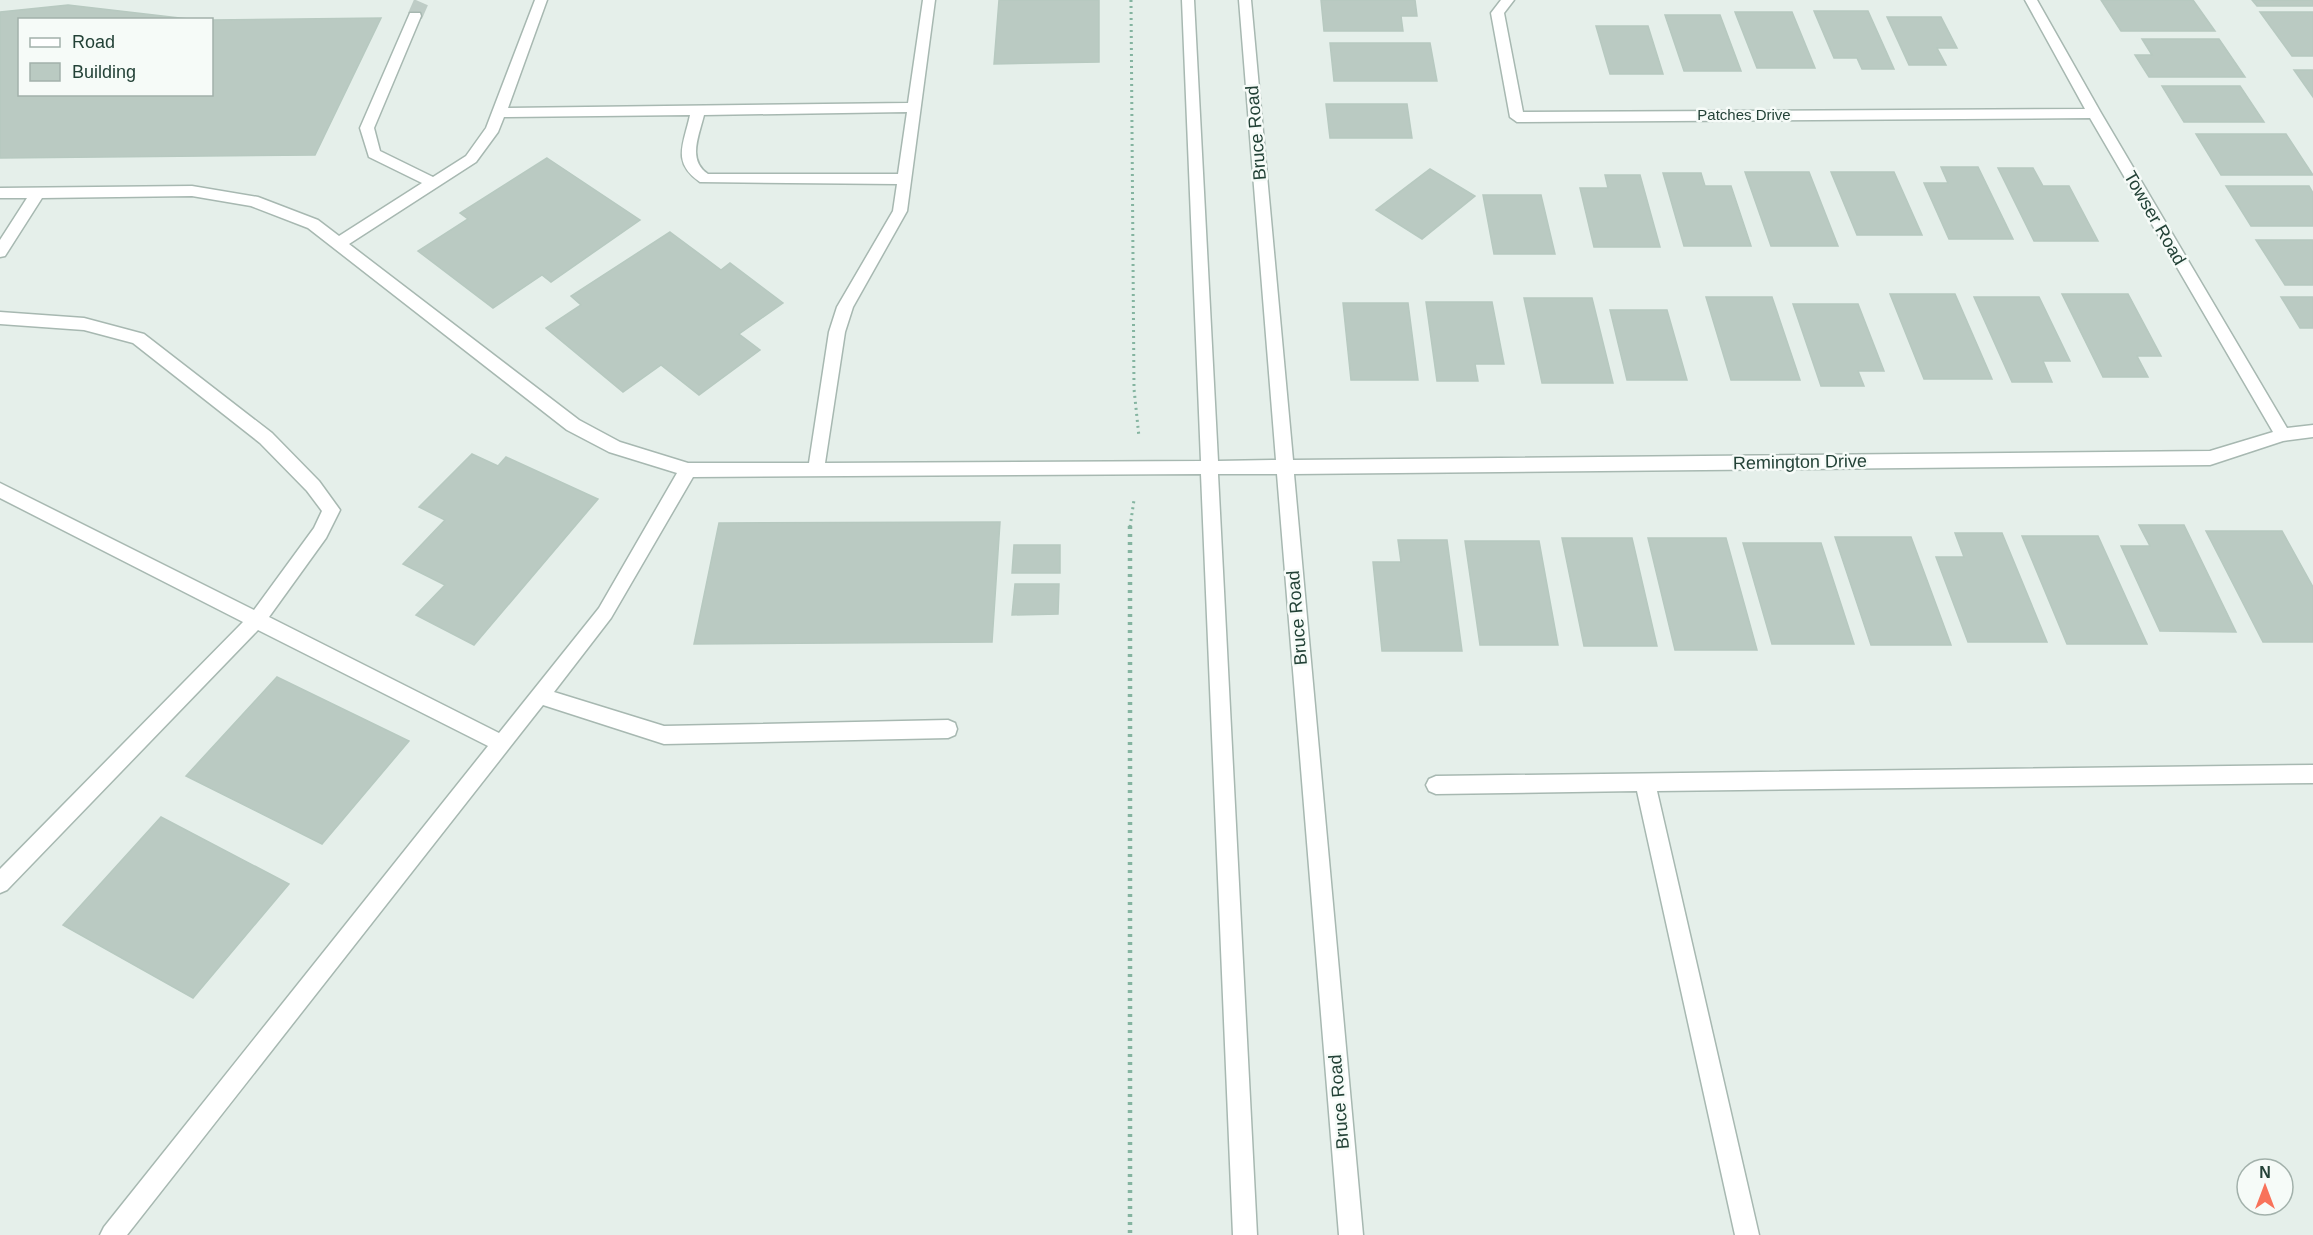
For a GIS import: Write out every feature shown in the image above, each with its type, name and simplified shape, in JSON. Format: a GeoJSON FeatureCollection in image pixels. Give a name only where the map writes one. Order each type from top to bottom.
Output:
{"type":"FeatureCollection","features":[{"type":"Feature","properties":{"kind":"street"},"geometry":{"type":"LineString","coordinates":[[338,244],[471,159],[493,129],[541,0]]}},
{"type":"Feature","properties":{"kind":"street"},"geometry":{"type":"LineString","coordinates":[[816,470],[837,332],[845,307],[900,211],[916,107],[928,0]]}},
{"type":"Feature","properties":{"kind":"street"},"geometry":{"type":"LineString","coordinates":[[1188,0],[1245,1235]]}},
{"type":"Feature","properties":{"kind":"street","name":"Bruce Road"},"geometry":{"type":"LineString","coordinates":[[1245,0],[1351,1235]]}},
{"type":"Feature","properties":{"kind":"street","name":"Patches Drive"},"geometry":{"type":"LineString","coordinates":[[1508,0],[1497,13],[1516,117],[2094,113]]}},
{"type":"Feature","properties":{"kind":"street","name":"Towser Road"},"geometry":{"type":"LineString","coordinates":[[2031,0],[2094,113],[2283,435]]}},
{"type":"Feature","properties":{"kind":"street"},"geometry":{"type":"LineString","coordinates":[[414,16],[367,128],[374,154],[434,183]]}},
{"type":"Feature","properties":{"kind":"street"},"geometry":{"type":"LineString","coordinates":[[499,113],[916,107]]}},
{"type":"Feature","properties":{"kind":"street"},"geometry":{"type":"LineString","coordinates":[[698,110],[688,158],[692,170],[705,179],[905,179]]}},
{"type":"Feature","properties":{"kind":"street","name":"Remington Drive"},"geometry":{"type":"LineString","coordinates":[[0,193],[192,191],[253,201],[313,224],[573,425],[615,447],[688,470],[2210,458],[2283,435],[2313,431]]}},
{"type":"Feature","properties":{"kind":"street"},"geometry":{"type":"LineString","coordinates":[[0,252],[38,192]]}},
{"type":"Feature","properties":{"kind":"street"},"geometry":{"type":"LineString","coordinates":[[0,318],[84,324],[138,338],[266,438],[313,486],[331,510],[320,533],[257,619],[0,883]]}},
{"type":"Feature","properties":{"kind":"street"},"geometry":{"type":"LineString","coordinates":[[112,1235],[605,613],[688,470]]}},
{"type":"Feature","properties":{"kind":"street"},"geometry":{"type":"LineString","coordinates":[[0,490],[502,744]]}},
{"type":"Feature","properties":{"kind":"street"},"geometry":{"type":"LineString","coordinates":[[540,696],[664,735],[948,729]]}},
{"type":"Feature","properties":{"kind":"street"},"geometry":{"type":"LineString","coordinates":[[1436,785],[2313,774]]}},
{"type":"Feature","properties":{"kind":"street"},"geometry":{"type":"LineString","coordinates":[[1645,782],[1747,1235]]}},
{"type":"Feature","properties":{"kind":"path"},"geometry":{"type":"LineString","coordinates":[[1130,1235],[1130,518],[1143,467],[1134,389],[1131,0]]}},
{"type":"Feature","properties":{"kind":"building"},"geometry":{"type":"Polygon","coordinates":[[[999,0],[1099,0],[1099,62],[994,64],[999,0]]]}},
{"type":"Feature","properties":{"kind":"building"},"geometry":{"type":"Polygon","coordinates":[[[1321,0],[1415,0],[1417,16],[1401,16],[1403,31],[1324,31],[1321,0]]]}},
{"type":"Feature","properties":{"kind":"building"},"geometry":{"type":"Polygon","coordinates":[[[2101,0],[2193,0],[2215,31],[2121,31],[2101,0]]]}},
{"type":"Feature","properties":{"kind":"building"},"geometry":{"type":"Polygon","coordinates":[[[2252,0],[2313,0],[2313,6],[2257,6],[2252,0]]]}},
{"type":"Feature","properties":{"kind":"building"},"geometry":{"type":"Polygon","coordinates":[[[68,5],[180,18],[18,18],[18,96],[213,96],[213,20],[381,18],[315,155],[0,158],[0,12],[68,5]]]}},
{"type":"Feature","properties":{"kind":"building"},"geometry":{"type":"Polygon","coordinates":[[[1814,11],[1868,11],[1894,69],[1862,69],[1857,58],[1834,58],[1814,11]]]}},
{"type":"Feature","properties":{"kind":"building"},"geometry":{"type":"Polygon","coordinates":[[[1735,12],[1792,12],[1815,68],[1757,68],[1735,12]]]}},
{"type":"Feature","properties":{"kind":"building"},"geometry":{"type":"Polygon","coordinates":[[[2260,12],[2313,12],[2313,56],[2292,56],[2260,12]]]}},
{"type":"Feature","properties":{"kind":"building"},"geometry":{"type":"Polygon","coordinates":[[[1665,15],[1720,15],[1741,71],[1684,71],[1665,15]]]}},
{"type":"Feature","properties":{"kind":"building"},"geometry":{"type":"Polygon","coordinates":[[[1887,17],[1941,17],[1957,48],[1937,48],[1946,65],[1909,65],[1887,17]]]}},
{"type":"Feature","properties":{"kind":"building"},"geometry":{"type":"Polygon","coordinates":[[[1596,26],[1648,26],[1663,74],[1610,74],[1596,26]]]}},
{"type":"Feature","properties":{"kind":"building"},"geometry":{"type":"Polygon","coordinates":[[[2142,39],[2219,39],[2245,77],[2149,77],[2135,55],[2152,55],[2142,39]]]}},
{"type":"Feature","properties":{"kind":"building"},"geometry":{"type":"Polygon","coordinates":[[[1330,43],[1430,43],[1437,81],[1334,81],[1330,43]]]}},
{"type":"Feature","properties":{"kind":"building"},"geometry":{"type":"Polygon","coordinates":[[[2294,70],[2313,70],[2313,97],[2294,70]]]}},
{"type":"Feature","properties":{"kind":"building"},"geometry":{"type":"Polygon","coordinates":[[[2162,86],[2240,86],[2264,122],[2184,122],[2162,86]]]}},
{"type":"Feature","properties":{"kind":"building"},"geometry":{"type":"Polygon","coordinates":[[[1326,104],[1407,104],[1412,138],[1330,138],[1326,104]]]}},
{"type":"Feature","properties":{"kind":"building"},"geometry":{"type":"Polygon","coordinates":[[[2196,134],[2286,134],[2313,175],[2221,175],[2196,134]]]}},
{"type":"Feature","properties":{"kind":"building"},"geometry":{"type":"Polygon","coordinates":[[[547,158],[640,220],[551,282],[542,275],[493,308],[418,251],[468,219],[460,213],[547,158]]]}},
{"type":"Feature","properties":{"kind":"building"},"geometry":{"type":"Polygon","coordinates":[[[1941,167],[1978,167],[2013,239],[1949,239],[1924,183],[1948,183],[1941,167]]]}},
{"type":"Feature","properties":{"kind":"building"},"geometry":{"type":"Polygon","coordinates":[[[1998,168],[2033,168],[2043,186],[2069,186],[2098,241],[2034,241],[1998,168]]]}},
{"type":"Feature","properties":{"kind":"building"},"geometry":{"type":"Polygon","coordinates":[[[1430,169],[1475,196],[1422,239],[1376,210],[1430,169]]]}},
{"type":"Feature","properties":{"kind":"building"},"geometry":{"type":"Polygon","coordinates":[[[1745,172],[1809,172],[1838,246],[1771,246],[1745,172]]]}},
{"type":"Feature","properties":{"kind":"building"},"geometry":{"type":"Polygon","coordinates":[[[1831,172],[1894,172],[1922,235],[1857,235],[1831,172]]]}},
{"type":"Feature","properties":{"kind":"building"},"geometry":{"type":"Polygon","coordinates":[[[1663,173],[1701,173],[1705,186],[1731,186],[1751,246],[1684,246],[1663,173]]]}},
{"type":"Feature","properties":{"kind":"building"},"geometry":{"type":"Polygon","coordinates":[[[1605,175],[1640,175],[1660,247],[1594,247],[1580,188],[1608,188],[1605,175]]]}},
{"type":"Feature","properties":{"kind":"building"},"geometry":{"type":"Polygon","coordinates":[[[2226,186],[2309,186],[2313,193],[2313,226],[2251,226],[2226,186]]]}},
{"type":"Feature","properties":{"kind":"building"},"geometry":{"type":"Polygon","coordinates":[[[1483,195],[1541,195],[1555,254],[1494,254],[1483,195]]]}},
{"type":"Feature","properties":{"kind":"building"},"geometry":{"type":"Polygon","coordinates":[[[670,232],[721,270],[730,263],[783,303],[739,334],[760,350],[699,395],[661,365],[623,392],[546,328],[581,305],[571,296],[670,232]]]}},
{"type":"Feature","properties":{"kind":"building"},"geometry":{"type":"Polygon","coordinates":[[[2256,240],[2313,240],[2313,285],[2285,285],[2256,240]]]}},
{"type":"Feature","properties":{"kind":"building"},"geometry":{"type":"Polygon","coordinates":[[[1890,294],[1955,294],[1992,379],[1924,379],[1890,294]]]}},
{"type":"Feature","properties":{"kind":"building"},"geometry":{"type":"Polygon","coordinates":[[[2062,294],[2128,294],[2161,356],[2137,356],[2148,377],[2103,377],[2062,294]]]}},
{"type":"Feature","properties":{"kind":"building"},"geometry":{"type":"Polygon","coordinates":[[[1706,297],[1772,297],[1800,380],[1731,380],[1706,297]]]}},
{"type":"Feature","properties":{"kind":"building"},"geometry":{"type":"Polygon","coordinates":[[[1974,297],[2039,297],[2070,361],[2043,361],[2052,382],[2012,382],[1974,297]]]}},
{"type":"Feature","properties":{"kind":"building"},"geometry":{"type":"Polygon","coordinates":[[[2281,297],[2313,297],[2313,328],[2300,328],[2281,297]]]}},
{"type":"Feature","properties":{"kind":"building"},"geometry":{"type":"Polygon","coordinates":[[[1524,298],[1592,298],[1613,383],[1542,383],[1524,298]]]}},
{"type":"Feature","properties":{"kind":"building"},"geometry":{"type":"Polygon","coordinates":[[[1426,302],[1492,302],[1504,364],[1475,364],[1478,381],[1437,381],[1426,302]]]}},
{"type":"Feature","properties":{"kind":"building"},"geometry":{"type":"Polygon","coordinates":[[[1343,303],[1408,303],[1418,380],[1351,380],[1343,303]]]}},
{"type":"Feature","properties":{"kind":"building"},"geometry":{"type":"Polygon","coordinates":[[[1793,304],[1858,304],[1884,371],[1858,371],[1864,386],[1821,386],[1793,304]]]}},
{"type":"Feature","properties":{"kind":"building"},"geometry":{"type":"Polygon","coordinates":[[[1610,310],[1667,310],[1687,380],[1627,380],[1610,310]]]}},
{"type":"Feature","properties":{"kind":"building"},"geometry":{"type":"Polygon","coordinates":[[[472,454],[498,466],[506,457],[598,499],[474,645],[416,615],[445,585],[403,564],[445,520],[419,507],[472,454]]]}},
{"type":"Feature","properties":{"kind":"building"},"geometry":{"type":"Polygon","coordinates":[[[1000,522],[992,642],[694,644],[719,523],[1000,522]]]}},
{"type":"Feature","properties":{"kind":"building"},"geometry":{"type":"Polygon","coordinates":[[[2139,525],[2184,525],[2236,632],[2160,631],[2121,546],[2150,546],[2139,525]]]}},
{"type":"Feature","properties":{"kind":"building"},"geometry":{"type":"Polygon","coordinates":[[[2206,531],[2282,531],[2313,587],[2313,642],[2263,642],[2206,531]]]}},
{"type":"Feature","properties":{"kind":"building"},"geometry":{"type":"Polygon","coordinates":[[[1955,533],[2002,533],[2047,642],[1968,642],[1936,557],[1964,557],[1955,533]]]}},
{"type":"Feature","properties":{"kind":"building"},"geometry":{"type":"Polygon","coordinates":[[[2022,536],[2098,536],[2147,644],[2067,644],[2022,536]]]}},
{"type":"Feature","properties":{"kind":"building"},"geometry":{"type":"Polygon","coordinates":[[[1835,537],[1911,537],[1951,645],[1871,645],[1835,537]]]}},
{"type":"Feature","properties":{"kind":"building"},"geometry":{"type":"Polygon","coordinates":[[[1562,538],[1632,538],[1657,646],[1584,646],[1562,538]]]}},
{"type":"Feature","properties":{"kind":"building"},"geometry":{"type":"Polygon","coordinates":[[[1648,538],[1726,538],[1757,650],[1675,650],[1648,538]]]}},
{"type":"Feature","properties":{"kind":"building"},"geometry":{"type":"Polygon","coordinates":[[[1398,540],[1447,540],[1462,651],[1382,651],[1373,562],[1401,562],[1398,540]]]}},
{"type":"Feature","properties":{"kind":"building"},"geometry":{"type":"Polygon","coordinates":[[[1465,541],[1539,541],[1558,645],[1480,645],[1465,541]]]}},
{"type":"Feature","properties":{"kind":"building"},"geometry":{"type":"Polygon","coordinates":[[[1743,543],[1821,543],[1854,644],[1772,644],[1743,543]]]}},
{"type":"Feature","properties":{"kind":"building"},"geometry":{"type":"Polygon","coordinates":[[[1014,545],[1060,545],[1060,573],[1012,573],[1014,545]]]}},
{"type":"Feature","properties":{"kind":"building"},"geometry":{"type":"Polygon","coordinates":[[[1015,584],[1059,584],[1058,614],[1012,615],[1015,584]]]}},
{"type":"Feature","properties":{"kind":"building"},"geometry":{"type":"Polygon","coordinates":[[[277,677],[409,741],[322,844],[186,776],[277,677]]]}},
{"type":"Feature","properties":{"kind":"building"},"geometry":{"type":"Polygon","coordinates":[[[161,817],[289,884],[193,998],[63,925],[161,817]]]}},
{"type":"Feature","properties":{"kind":"tunnel"},"geometry":{"type":"LineString","coordinates":[[415,16],[422,0]]}}]}
